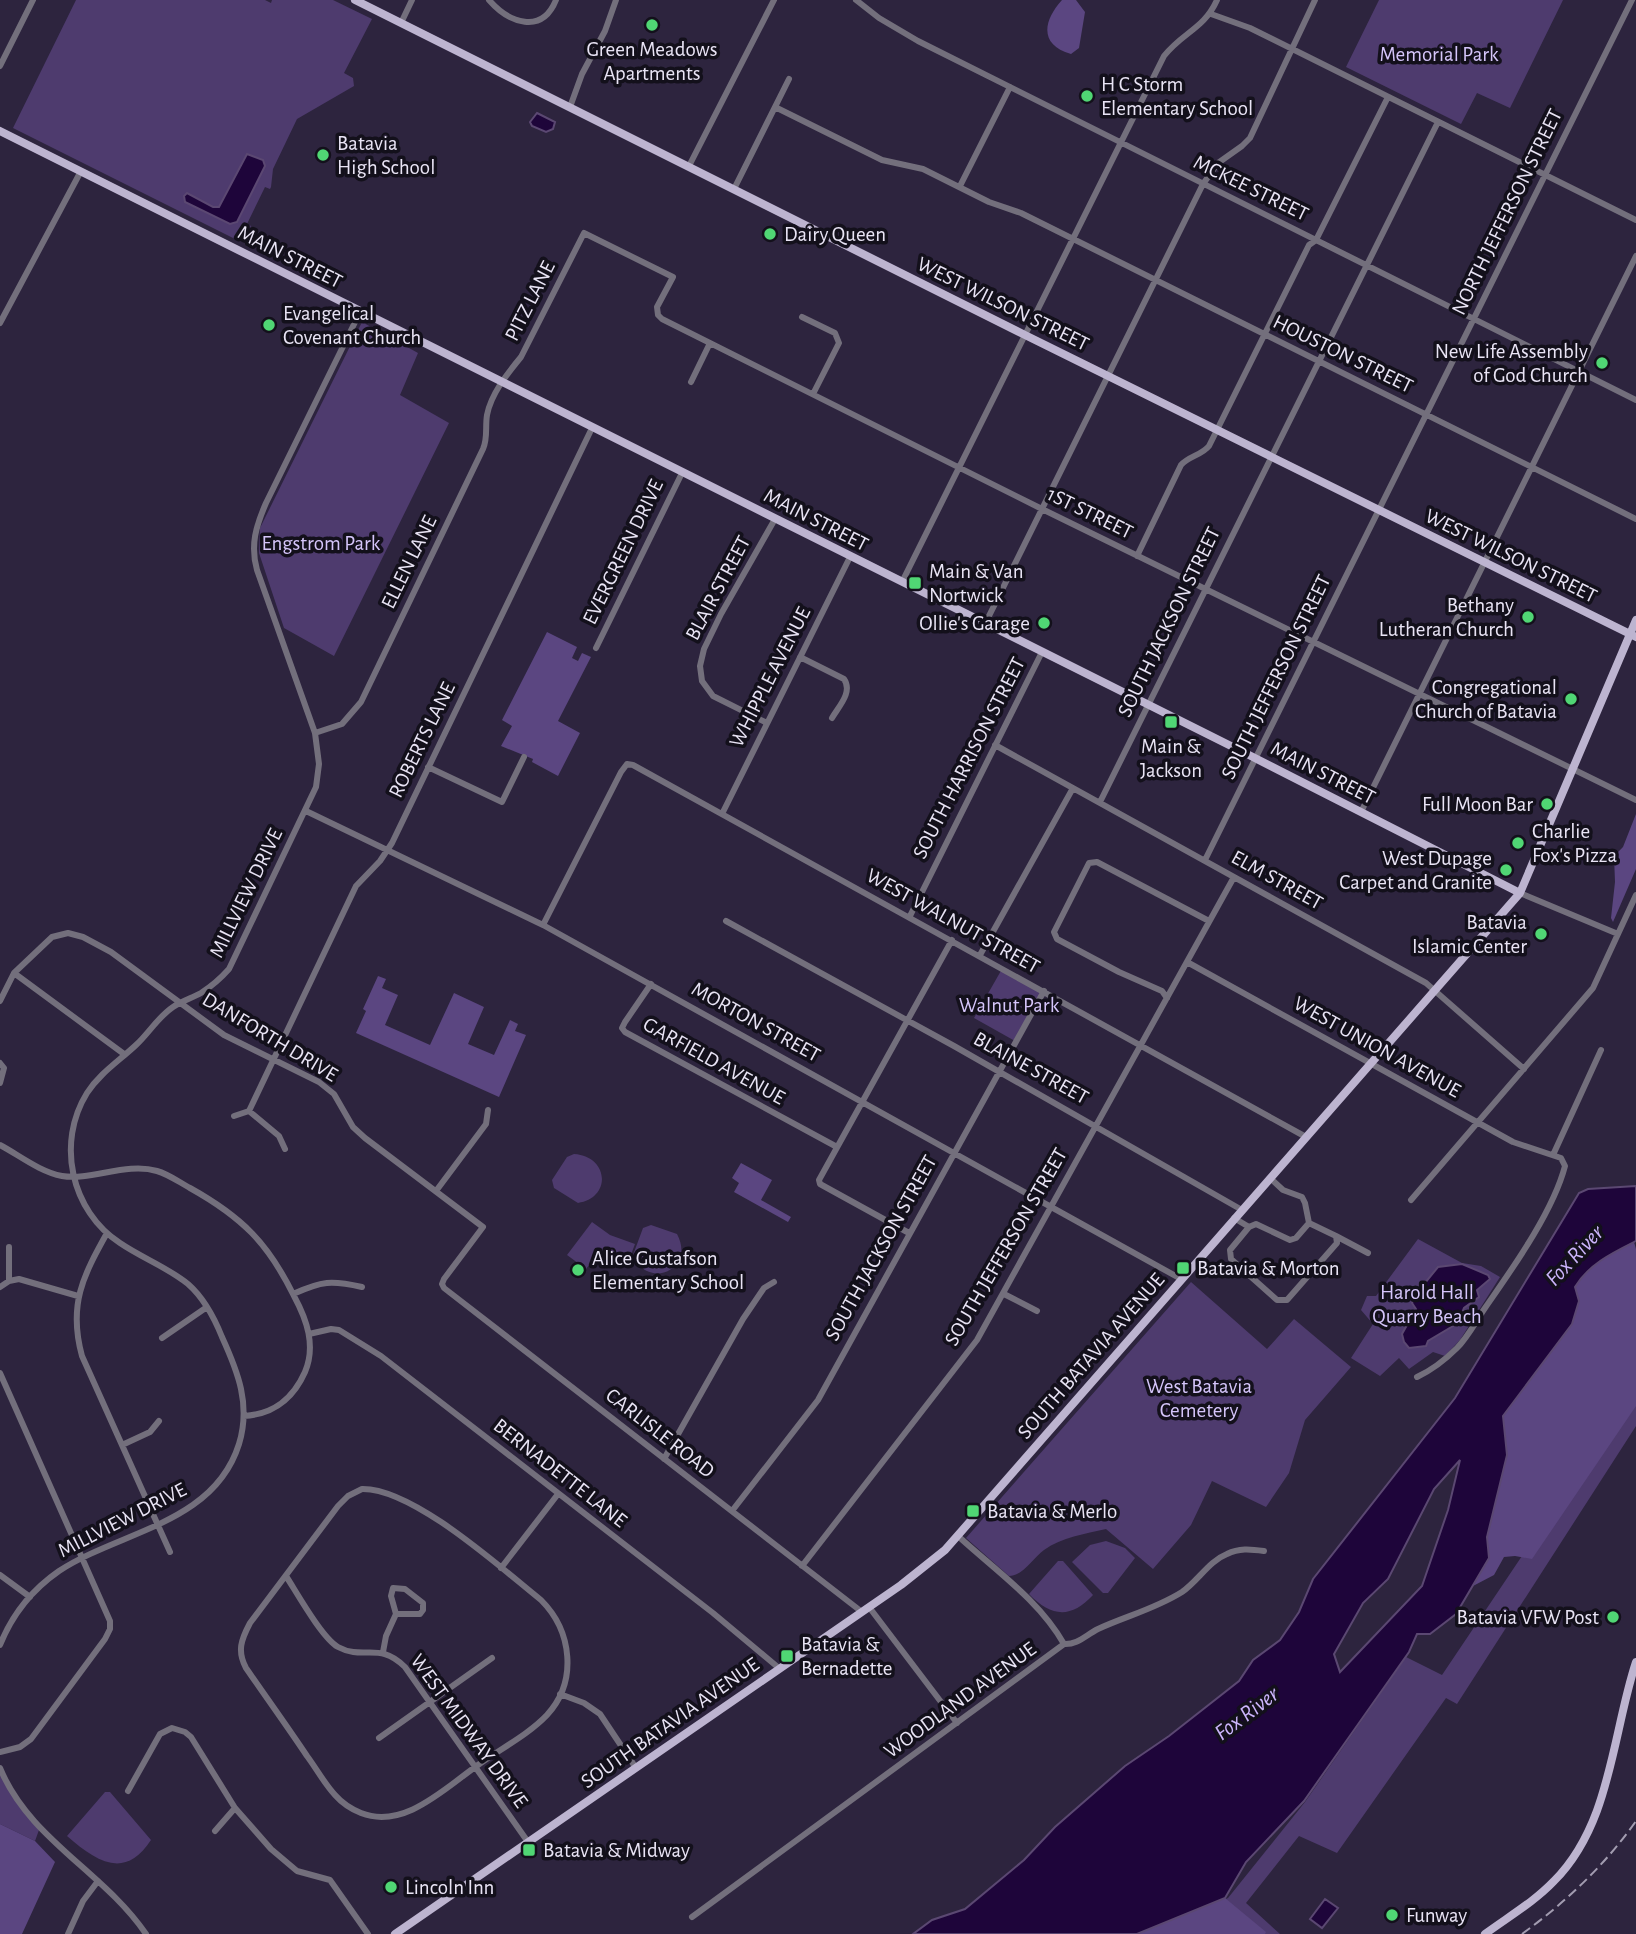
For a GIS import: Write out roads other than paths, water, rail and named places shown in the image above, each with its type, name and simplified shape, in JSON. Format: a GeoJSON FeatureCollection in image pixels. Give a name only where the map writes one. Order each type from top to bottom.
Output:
{"type":"FeatureCollection","features":[{"type":"Feature","properties":{"kind":"main road","name":"WEST WILSON STREET"},"geometry":{"type":"LineString","coordinates":[[355,0],[1633,636]]}},
{"type":"Feature","properties":{"kind":"main road","name":"MAIN STREET"},"geometry":{"type":"LineString","coordinates":[[0,131],[1520,893]]}},
{"type":"Feature","properties":{"kind":"main road","name":"SOUTH BATAVIA AVENUE"},"geometry":{"type":"LineString","coordinates":[[395,1934],[865,1610],[932,1562],[958,1536],[1520,893],[1633,636],[1636,620]]}},
{"type":"Feature","properties":{"kind":"main road"},"geometry":{"type":"LineString","coordinates":[[1485,1934],[1553,1882],[1585,1838],[1601,1800],[1636,1662]]}},
{"type":"Feature","properties":{"kind":"street"},"geometry":{"type":"LineString","coordinates":[[0,66],[33,0]]}},
{"type":"Feature","properties":{"kind":"street"},"geometry":{"type":"LineString","coordinates":[[401,23],[412,0]]}},
{"type":"Feature","properties":{"kind":"street"},"geometry":{"type":"LineString","coordinates":[[489,0],[509,16],[531,22],[549,14],[556,0]]}},
{"type":"Feature","properties":{"kind":"street"},"geometry":{"type":"LineString","coordinates":[[570,107],[582,74],[605,31],[616,0]]}},
{"type":"Feature","properties":{"kind":"street"},"geometry":{"type":"LineString","coordinates":[[689,166],[774,0]]}},
{"type":"Feature","properties":{"kind":"street","name":"MCKEE STREET"},"geometry":{"type":"LineString","coordinates":[[856,0],[892,27],[1636,400]]}},
{"type":"Feature","properties":{"kind":"street"},"geometry":{"type":"LineString","coordinates":[[902,582],[1164,56],[1172,45],[1211,14],[1217,0]]}},
{"type":"Feature","properties":{"kind":"street"},"geometry":{"type":"LineString","coordinates":[[985,624],[1203,184],[1218,163],[1250,138],[1315,0]]}},
{"type":"Feature","properties":{"kind":"street","name":"NORTH JEFFERSON STREET"},"geometry":{"type":"LineString","coordinates":[[1379,510],[1632,5]]}},
{"type":"Feature","properties":{"kind":"street"},"geometry":{"type":"LineString","coordinates":[[1211,14],[1250,28],[1636,220]]}},
{"type":"Feature","properties":{"kind":"street"},"geometry":{"type":"LineString","coordinates":[[734,189],[789,79]]}},
{"type":"Feature","properties":{"kind":"street"},"geometry":{"type":"LineString","coordinates":[[960,186],[1010,87]]}},
{"type":"Feature","properties":{"kind":"street"},"geometry":{"type":"LineString","coordinates":[[1136,556],[1181,465],[1186,459],[1205,452],[1309,245],[1316,240],[1388,97]]}},
{"type":"Feature","properties":{"kind":"street","name":"HOUSTON STREET"},"geometry":{"type":"LineString","coordinates":[[775,107],[882,160],[922,169],[1073,239],[1636,519]]}},
{"type":"Feature","properties":{"kind":"street","name":"SOUTH JACKSON STREET"},"geometry":{"type":"LineString","coordinates":[[1100,802],[1438,122]]}},
{"type":"Feature","properties":{"kind":"street"},"geometry":{"type":"LineString","coordinates":[[0,323],[80,172]]}},
{"type":"Feature","properties":{"kind":"street","name":"1ST STREET"},"geometry":{"type":"LineString","coordinates":[[584,233],[673,277],[657,307],[658,315],[1136,556],[1636,800]]}},
{"type":"Feature","properties":{"kind":"street","name":"PITZ LANE"},"geometry":{"type":"LineString","coordinates":[[502,383],[521,357],[584,233]]}},
{"type":"Feature","properties":{"kind":"street"},"geometry":{"type":"LineString","coordinates":[[1361,812],[1636,256]]}},
{"type":"Feature","properties":{"kind":"street","name":"MILLVIEW DRIVE"},"geometry":{"type":"LineString","coordinates":[[0,1645],[10,1624],[30,1597],[58,1572],[198,1503],[218,1485],[236,1453],[244,1416],[240,1378],[207,1307],[190,1286],[107,1233],[83,1203],[73,1175],[71,1145],[78,1113],[96,1081],[140,1041],[162,1015],[210,987],[229,969],[306,811],[318,775],[319,754],[315,733],[257,570],[254,537],[266,503],[360,312]]}},
{"type":"Feature","properties":{"kind":"street"},"geometry":{"type":"LineString","coordinates":[[802,317],[835,333],[839,343],[813,394]]}},
{"type":"Feature","properties":{"kind":"street"},"geometry":{"type":"LineString","coordinates":[[691,382],[710,343]]}},
{"type":"Feature","properties":{"kind":"street","name":"ELLEN LANE"},"geometry":{"type":"LineString","coordinates":[[315,733],[342,724],[361,702],[483,449],[487,415],[502,383]]}},
{"type":"Feature","properties":{"kind":"street","name":"ROBERTS LANE"},"geometry":{"type":"LineString","coordinates":[[248,1111],[356,886],[388,849],[592,428]]}},
{"type":"Feature","properties":{"kind":"street","name":"EVERGREEN DRIVE"},"geometry":{"type":"LineString","coordinates":[[596,648],[682,473]]}},
{"type":"Feature","properties":{"kind":"street","name":"SOUTH JEFFERSON STREET"},"geometry":{"type":"LineString","coordinates":[[1205,860],[1379,510]]}},
{"type":"Feature","properties":{"kind":"street","name":"BLAIR STREET"},"geometry":{"type":"LineString","coordinates":[[767,723],[713,696],[702,681],[699,666],[721,614],[775,519]]}},
{"type":"Feature","properties":{"kind":"street","name":"WHIPPLE AVENUE"},"geometry":{"type":"LineString","coordinates":[[722,814],[850,557]]}},
{"type":"Feature","properties":{"kind":"street","name":"SOUTH HARRISON STREET"},"geometry":{"type":"LineString","coordinates":[[909,916],[1042,652]]}},
{"type":"Feature","properties":{"kind":"street"},"geometry":{"type":"LineString","coordinates":[[800,657],[848,684],[848,690],[832,718]]}},
{"type":"Feature","properties":{"kind":"street","name":"ELM STREET"},"geometry":{"type":"LineString","coordinates":[[995,744],[1436,990],[1524,1069]]}},
{"type":"Feature","properties":{"kind":"street"},"geometry":{"type":"LineString","coordinates":[[428,767],[502,802],[524,757]]}},
{"type":"Feature","properties":{"kind":"street","name":"WEST WALNUT STREET"},"geometry":{"type":"LineString","coordinates":[[543,925],[621,772],[627,764],[633,765],[1306,1138]]}},
{"type":"Feature","properties":{"kind":"street"},"geometry":{"type":"LineString","coordinates":[[979,955],[1073,788]]}},
{"type":"Feature","properties":{"kind":"street","name":"MORTON STREET"},"geometry":{"type":"LineString","coordinates":[[306,811],[543,925],[1181,1279]]}},
{"type":"Feature","properties":{"kind":"street"},"geometry":{"type":"LineString","coordinates":[[1167,998],[1162,991],[1057,939],[1054,932],[1089,863],[1097,862],[1209,921]]}},
{"type":"Feature","properties":{"kind":"street","name":"SOUTH JEFFERSON STREET"},"geometry":{"type":"LineString","coordinates":[[802,1566],[976,1340],[1234,877]]}},
{"type":"Feature","properties":{"kind":"street","name":"MAIN STREET"},"geometry":{"type":"LineString","coordinates":[[1520,893],[1618,934]]}},
{"type":"Feature","properties":{"kind":"street"},"geometry":{"type":"LineString","coordinates":[[1410,1200],[1593,988],[1636,894]]}},
{"type":"Feature","properties":{"kind":"street","name":"BLAINE STREET"},"geometry":{"type":"LineString","coordinates":[[726,921],[1000,1071],[1242,1210]]}},
{"type":"Feature","properties":{"kind":"street","name":"DANFORTH DRIVE"},"geometry":{"type":"LineString","coordinates":[[14,973],[52,937],[68,933],[83,937],[111,952],[224,1035],[319,1082],[334,1094],[353,1127],[483,1227],[444,1279]]}},
{"type":"Feature","properties":{"kind":"street"},"geometry":{"type":"LineString","coordinates":[[909,1233],[820,1184],[819,1180],[952,940]]}},
{"type":"Feature","properties":{"kind":"street","name":"WEST UNION AVENUE"},"geometry":{"type":"LineString","coordinates":[[1187,962],[1513,1142],[1553,1155]]}},
{"type":"Feature","properties":{"kind":"street"},"geometry":{"type":"LineString","coordinates":[[0,1001],[14,973],[124,1054]]}},
{"type":"Feature","properties":{"kind":"street","name":"GARFIELD AVENUE"},"geometry":{"type":"LineString","coordinates":[[651,984],[622,1028],[625,1032],[837,1147]]}},
{"type":"Feature","properties":{"kind":"street","name":"SOUTH JACKSON STREET"},"geometry":{"type":"LineString","coordinates":[[732,1511],[818,1400],[1044,991]]}},
{"type":"Feature","properties":{"kind":"street"},"geometry":{"type":"LineString","coordinates":[[1417,1377],[1431,1371],[1459,1347],[1509,1273],[1546,1211],[1562,1180],[1565,1166],[1561,1158],[1553,1155],[1601,1050]]}},
{"type":"Feature","properties":{"kind":"street"},"geometry":{"type":"LineString","coordinates":[[0,1083],[2,1066]]}},
{"type":"Feature","properties":{"kind":"street"},"geometry":{"type":"LineString","coordinates":[[436,1191],[486,1124],[488,1110]]}},
{"type":"Feature","properties":{"kind":"street"},"geometry":{"type":"LineString","coordinates":[[234,1116],[248,1111],[279,1136],[285,1149]]}},
{"type":"Feature","properties":{"kind":"street"},"geometry":{"type":"LineString","coordinates":[[0,1145],[47,1171],[64,1176],[141,1168],[162,1173],[223,1208],[238,1219],[264,1246],[293,1294],[309,1334],[311,1347],[309,1364],[294,1392],[271,1410],[244,1416]]}},
{"type":"Feature","properties":{"kind":"street"},"geometry":{"type":"LineString","coordinates":[[1270,1178],[1281,1188],[1302,1197],[1309,1223]]}},
{"type":"Feature","properties":{"kind":"street"},"geometry":{"type":"LineString","coordinates":[[1234,1218],[1249,1227]]}},
{"type":"Feature","properties":{"kind":"street"},"geometry":{"type":"LineString","coordinates":[[1309,1223],[1296,1238],[1290,1240],[1256,1224],[1249,1227],[1229,1255],[1277,1300],[1282,1301],[1287,1300],[1333,1249],[1337,1243],[1336,1236]]}},
{"type":"Feature","properties":{"kind":"street"},"geometry":{"type":"LineString","coordinates":[[1309,1223],[1368,1253]]}},
{"type":"Feature","properties":{"kind":"street"},"geometry":{"type":"LineString","coordinates":[[107,1233],[87,1268],[78,1296],[76,1327],[82,1356],[170,1552]]}},
{"type":"Feature","properties":{"kind":"street"},"geometry":{"type":"LineString","coordinates":[[9,1247],[9,1281]]}},
{"type":"Feature","properties":{"kind":"street"},"geometry":{"type":"LineString","coordinates":[[0,1287],[19,1279],[78,1296]]}},
{"type":"Feature","properties":{"kind":"street","name":"CARLISLE ROAD"},"geometry":{"type":"LineString","coordinates":[[444,1279],[444,1288],[802,1566],[865,1610],[957,1723]]}},
{"type":"Feature","properties":{"kind":"street"},"geometry":{"type":"LineString","coordinates":[[293,1294],[327,1281],[362,1287]]}},
{"type":"Feature","properties":{"kind":"street"},"geometry":{"type":"LineString","coordinates":[[664,1459],[743,1319],[764,1288],[774,1282]]}},
{"type":"Feature","properties":{"kind":"street"},"geometry":{"type":"LineString","coordinates":[[1004,1294],[1037,1311]]}},
{"type":"Feature","properties":{"kind":"street"},"geometry":{"type":"LineString","coordinates":[[162,1338],[207,1307]]}},
{"type":"Feature","properties":{"kind":"street","name":"BERNADETTE LANE"},"geometry":{"type":"LineString","coordinates":[[309,1334],[339,1330],[381,1356],[713,1613],[780,1669]]}},
{"type":"Feature","properties":{"kind":"street"},"geometry":{"type":"LineString","coordinates":[[0,1373],[110,1621],[108,1634],[31,1739],[20,1747],[0,1752]]}},
{"type":"Feature","properties":{"kind":"street"},"geometry":{"type":"LineString","coordinates":[[122,1445],[150,1432],[159,1421]]}},
{"type":"Feature","properties":{"kind":"street"},"geometry":{"type":"LineString","coordinates":[[362,1489],[387,1493],[420,1508],[501,1568],[549,1608],[562,1629],[568,1657],[567,1672],[560,1694],[541,1720],[412,1810],[388,1818],[376,1817],[346,1805],[335,1795],[240,1657],[244,1634],[338,1506],[348,1496],[362,1489]]}},
{"type":"Feature","properties":{"kind":"street"},"geometry":{"type":"LineString","coordinates":[[501,1568],[558,1494]]}},
{"type":"Feature","properties":{"kind":"street"},"geometry":{"type":"LineString","coordinates":[[958,1536],[1013,1583],[1040,1612],[1064,1644]]}},
{"type":"Feature","properties":{"kind":"street","name":"WOODLAND AVENUE"},"geometry":{"type":"LineString","coordinates":[[692,1917],[1064,1644],[1073,1644],[1097,1630],[1143,1613],[1179,1594],[1224,1555],[1238,1549],[1264,1551]]}},
{"type":"Feature","properties":{"kind":"street"},"geometry":{"type":"LineString","coordinates":[[0,1575],[30,1597]]}},
{"type":"Feature","properties":{"kind":"street","name":"WEST MIDWAY DRIVE"},"geometry":{"type":"LineString","coordinates":[[286,1576],[334,1644],[351,1652],[390,1654],[405,1667],[528,1843]]}},
{"type":"Feature","properties":{"kind":"street"},"geometry":{"type":"LineString","coordinates":[[383,1652],[386,1636],[396,1614],[391,1596],[393,1588],[405,1589],[423,1603],[420,1614],[396,1614]]}},
{"type":"Feature","properties":{"kind":"street"},"geometry":{"type":"LineString","coordinates":[[379,1738],[492,1658]]}},
{"type":"Feature","properties":{"kind":"street"},"geometry":{"type":"LineString","coordinates":[[560,1694],[584,1703],[600,1714],[636,1768]]}},
{"type":"Feature","properties":{"kind":"street"},"geometry":{"type":"LineString","coordinates":[[128,1791],[160,1734],[172,1728],[178,1729],[191,1737],[234,1808],[287,1864],[297,1871],[330,1880],[368,1934]]}},
{"type":"Feature","properties":{"kind":"street"},"geometry":{"type":"LineString","coordinates":[[0,1768],[25,1810],[60,1848],[123,1905],[146,1934]]}},
{"type":"Feature","properties":{"kind":"street"},"geometry":{"type":"LineString","coordinates":[[215,1831],[234,1808]]}},
{"type":"Feature","properties":{"kind":"street"},"geometry":{"type":"LineString","coordinates":[[68,1934],[83,1900],[98,1881]]}},
{"type":"Feature","properties":{"kind":"water"},"geometry":{"type":"Polygon","coordinates":[[[537,113],[555,122],[553,129],[546,132],[532,126],[530,122],[537,113]]]}},
{"type":"Feature","properties":{"kind":"water"},"geometry":{"type":"Polygon","coordinates":[[[247,154],[263,160],[265,166],[237,222],[230,224],[185,202],[184,196],[187,193],[213,207],[219,207],[247,154]]]}},
{"type":"Feature","properties":{"kind":"water","name":"Fox River"},"geometry":{"type":"Polygon","coordinates":[[[1636,1186],[1636,1241],[1602,1260],[1581,1279],[1575,1287],[1579,1301],[1572,1324],[1503,1416],[1507,1455],[1487,1537],[1489,1558],[1456,1614],[1430,1634],[1417,1634],[1409,1652],[1304,1801],[1246,1862],[1225,1898],[1137,1934],[913,1934],[932,1920],[965,1909],[1024,1860],[1055,1827],[1125,1766],[1169,1736],[1239,1681],[1253,1660],[1280,1640],[1299,1612],[1313,1579],[1455,1398],[1579,1193],[1588,1189],[1636,1186]],[[1460,1460],[1434,1489],[1388,1579],[1363,1603],[1334,1654],[1340,1672],[1422,1586],[1448,1510],[1460,1460]]]}},
{"type":"Feature","properties":{"kind":"water"},"geometry":{"type":"Polygon","coordinates":[[[1462,1264],[1488,1275],[1490,1279],[1477,1290],[1479,1297],[1464,1308],[1458,1323],[1428,1341],[1426,1346],[1409,1348],[1402,1334],[1416,1309],[1412,1303],[1420,1283],[1425,1283],[1438,1267],[1462,1264]]]}},
{"type":"Feature","properties":{"kind":"water"},"geometry":{"type":"Polygon","coordinates":[[[1325,1899],[1338,1908],[1322,1928],[1310,1919],[1325,1899]]]}},
{"type":"Feature","properties":{"kind":"railway"},"geometry":{"type":"LineString","coordinates":[[1522,1934],[1584,1882],[1636,1821]]}},
{"type":"Feature","properties":{"kind":"place","name":"Green Meadows Apartments"},"geometry":{"type":"Point","coordinates":[652,25]}},
{"type":"Feature","properties":{"kind":"place","name":"H C Storm Elementary School"},"geometry":{"type":"Point","coordinates":[1087,96]}},
{"type":"Feature","properties":{"kind":"place","name":"Batavia High School"},"geometry":{"type":"Point","coordinates":[323,155]}},
{"type":"Feature","properties":{"kind":"place","name":"Dairy Queen"},"geometry":{"type":"Point","coordinates":[770,234]}},
{"type":"Feature","properties":{"kind":"place","name":"Evangelical Covenant Church"},"geometry":{"type":"Point","coordinates":[269,325]}},
{"type":"Feature","properties":{"kind":"place","name":"New Life Assembly of God Church"},"geometry":{"type":"Point","coordinates":[1602,363]}},
{"type":"Feature","properties":{"kind":"place","name":"Main & Van Nortwick"},"geometry":{"type":"Point","coordinates":[915,583]}},
{"type":"Feature","properties":{"kind":"place","name":"Bethany Lutheran Church"},"geometry":{"type":"Point","coordinates":[1528,617]}},
{"type":"Feature","properties":{"kind":"place","name":"Ollie's Garage"},"geometry":{"type":"Point","coordinates":[1044,623]}},
{"type":"Feature","properties":{"kind":"place","name":"Congregational Church of Batavia"},"geometry":{"type":"Point","coordinates":[1571,699]}},
{"type":"Feature","properties":{"kind":"place","name":"Main & Jackson"},"geometry":{"type":"Point","coordinates":[1171,722]}},
{"type":"Feature","properties":{"kind":"place","name":"Full Moon Bar"},"geometry":{"type":"Point","coordinates":[1547,804]}},
{"type":"Feature","properties":{"kind":"place","name":"Charlie Fox's Pizza"},"geometry":{"type":"Point","coordinates":[1518,843]}},
{"type":"Feature","properties":{"kind":"place","name":"West Dupage Carpet and Granite"},"geometry":{"type":"Point","coordinates":[1506,870]}},
{"type":"Feature","properties":{"kind":"place","name":"Batavia Islamic Center"},"geometry":{"type":"Point","coordinates":[1541,934]}},
{"type":"Feature","properties":{"kind":"place","name":"Batavia & Morton"},"geometry":{"type":"Point","coordinates":[1183,1268]}},
{"type":"Feature","properties":{"kind":"place","name":"Alice Gustafson Elementary School"},"geometry":{"type":"Point","coordinates":[578,1270]}},
{"type":"Feature","properties":{"kind":"place","name":"Batavia & Merlo"},"geometry":{"type":"Point","coordinates":[973,1511]}},
{"type":"Feature","properties":{"kind":"place","name":"Batavia VFW Post"},"geometry":{"type":"Point","coordinates":[1613,1617]}},
{"type":"Feature","properties":{"kind":"place","name":"Batavia & Bernadette"},"geometry":{"type":"Point","coordinates":[787,1656]}},
{"type":"Feature","properties":{"kind":"place","name":"Batavia & Midway"},"geometry":{"type":"Point","coordinates":[529,1850]}},
{"type":"Feature","properties":{"kind":"place","name":"Lincoln Inn"},"geometry":{"type":"Point","coordinates":[391,1887]}},
{"type":"Feature","properties":{"kind":"place","name":"Funway"},"geometry":{"type":"Point","coordinates":[1392,1915]}},
{"type":"Feature","properties":{"kind":"park label","name":"Memorial Park"},"geometry":{"type":"Point","coordinates":[1439,54]}},
{"type":"Feature","properties":{"kind":"park label","name":"Engstrom Park"},"geometry":{"type":"Point","coordinates":[321,543]}},
{"type":"Feature","properties":{"kind":"park label","name":"Walnut Park"},"geometry":{"type":"Point","coordinates":[1009,1005]}},
{"type":"Feature","properties":{"kind":"park label","name":"Harold Hall Quarry Beach"},"geometry":{"type":"Point","coordinates":[1427,1304]}},
{"type":"Feature","properties":{"kind":"park label","name":"West Batavia Cemetery"},"geometry":{"type":"Point","coordinates":[1199,1398]}}]}
